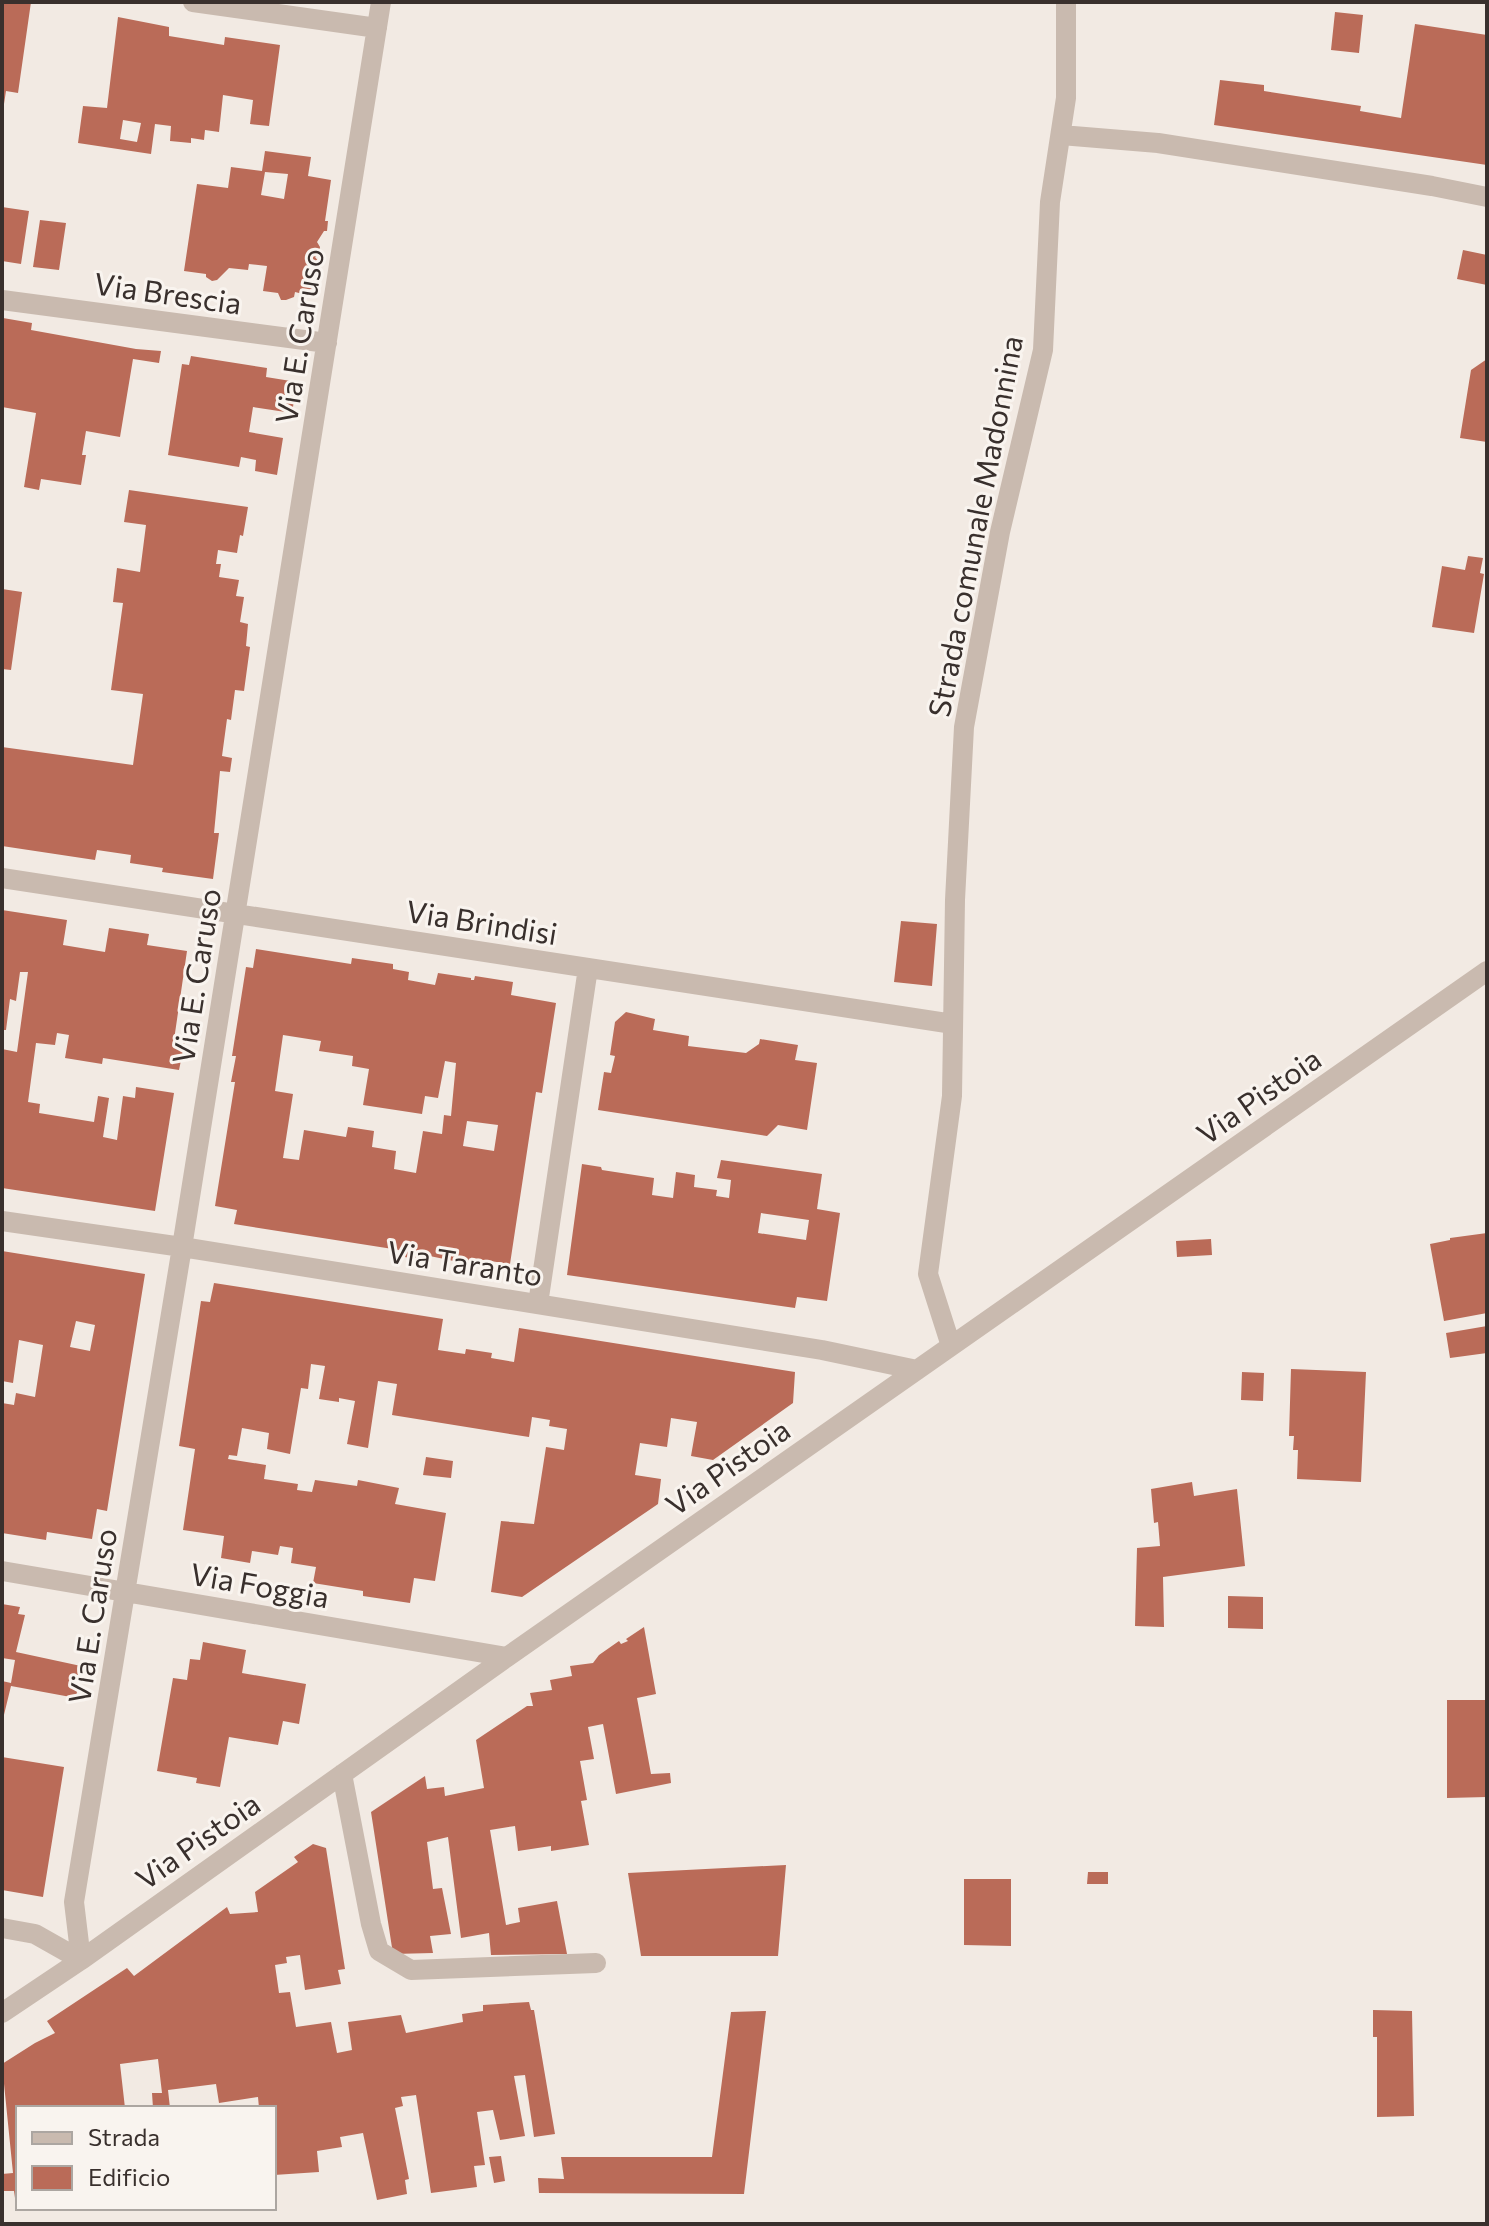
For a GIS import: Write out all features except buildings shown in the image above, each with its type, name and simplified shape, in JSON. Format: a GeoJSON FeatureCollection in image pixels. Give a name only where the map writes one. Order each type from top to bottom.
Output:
{"type":"FeatureCollection","features":[{"type":"Feature","properties":{"kind":"street"},"geometry":{"type":"LineString","coordinates":[[193,2],[377,28]]}},
{"type":"Feature","properties":{"kind":"street","name":"Via E. Caruso"},"geometry":{"type":"LineString","coordinates":[[81,1960],[74,1902],[381,2]]}},
{"type":"Feature","properties":{"kind":"street","name":"Strada comunale Madonnina"},"geometry":{"type":"LineString","coordinates":[[951,1346],[928,1274],[952,1096],[955,900],[964,727],[1000,532],[1043,350],[1050,202],[1066,98],[1066,2]]}},
{"type":"Feature","properties":{"kind":"street"},"geometry":{"type":"LineString","coordinates":[[1061,135],[1158,143],[1487,197]]}},
{"type":"Feature","properties":{"kind":"street","name":"Via Brescia"},"geometry":{"type":"LineString","coordinates":[[2,300],[327,343]]}},
{"type":"Feature","properties":{"kind":"street","name":"Via Brindisi"},"geometry":{"type":"LineString","coordinates":[[2,878],[953,1024]]}},
{"type":"Feature","properties":{"kind":"street"},"geometry":{"type":"LineString","coordinates":[[538,1304],[588,968]]}},
{"type":"Feature","properties":{"kind":"street","name":"Via Pistoia"},"geometry":{"type":"LineString","coordinates":[[2,2013],[1487,971]]}},
{"type":"Feature","properties":{"kind":"street","name":"Via Taranto"},"geometry":{"type":"LineString","coordinates":[[2,1221],[822,1350],[917,1370]]}},
{"type":"Feature","properties":{"kind":"street","name":"Via Foggia"},"geometry":{"type":"LineString","coordinates":[[2,1571],[507,1657]]}},
{"type":"Feature","properties":{"kind":"street"},"geometry":{"type":"LineString","coordinates":[[342,1774],[379,1951],[411,1970],[596,1963]]}},
{"type":"Feature","properties":{"kind":"street"},"geometry":{"type":"LineString","coordinates":[[2,1928],[35,1934],[81,1960]]}}]}
